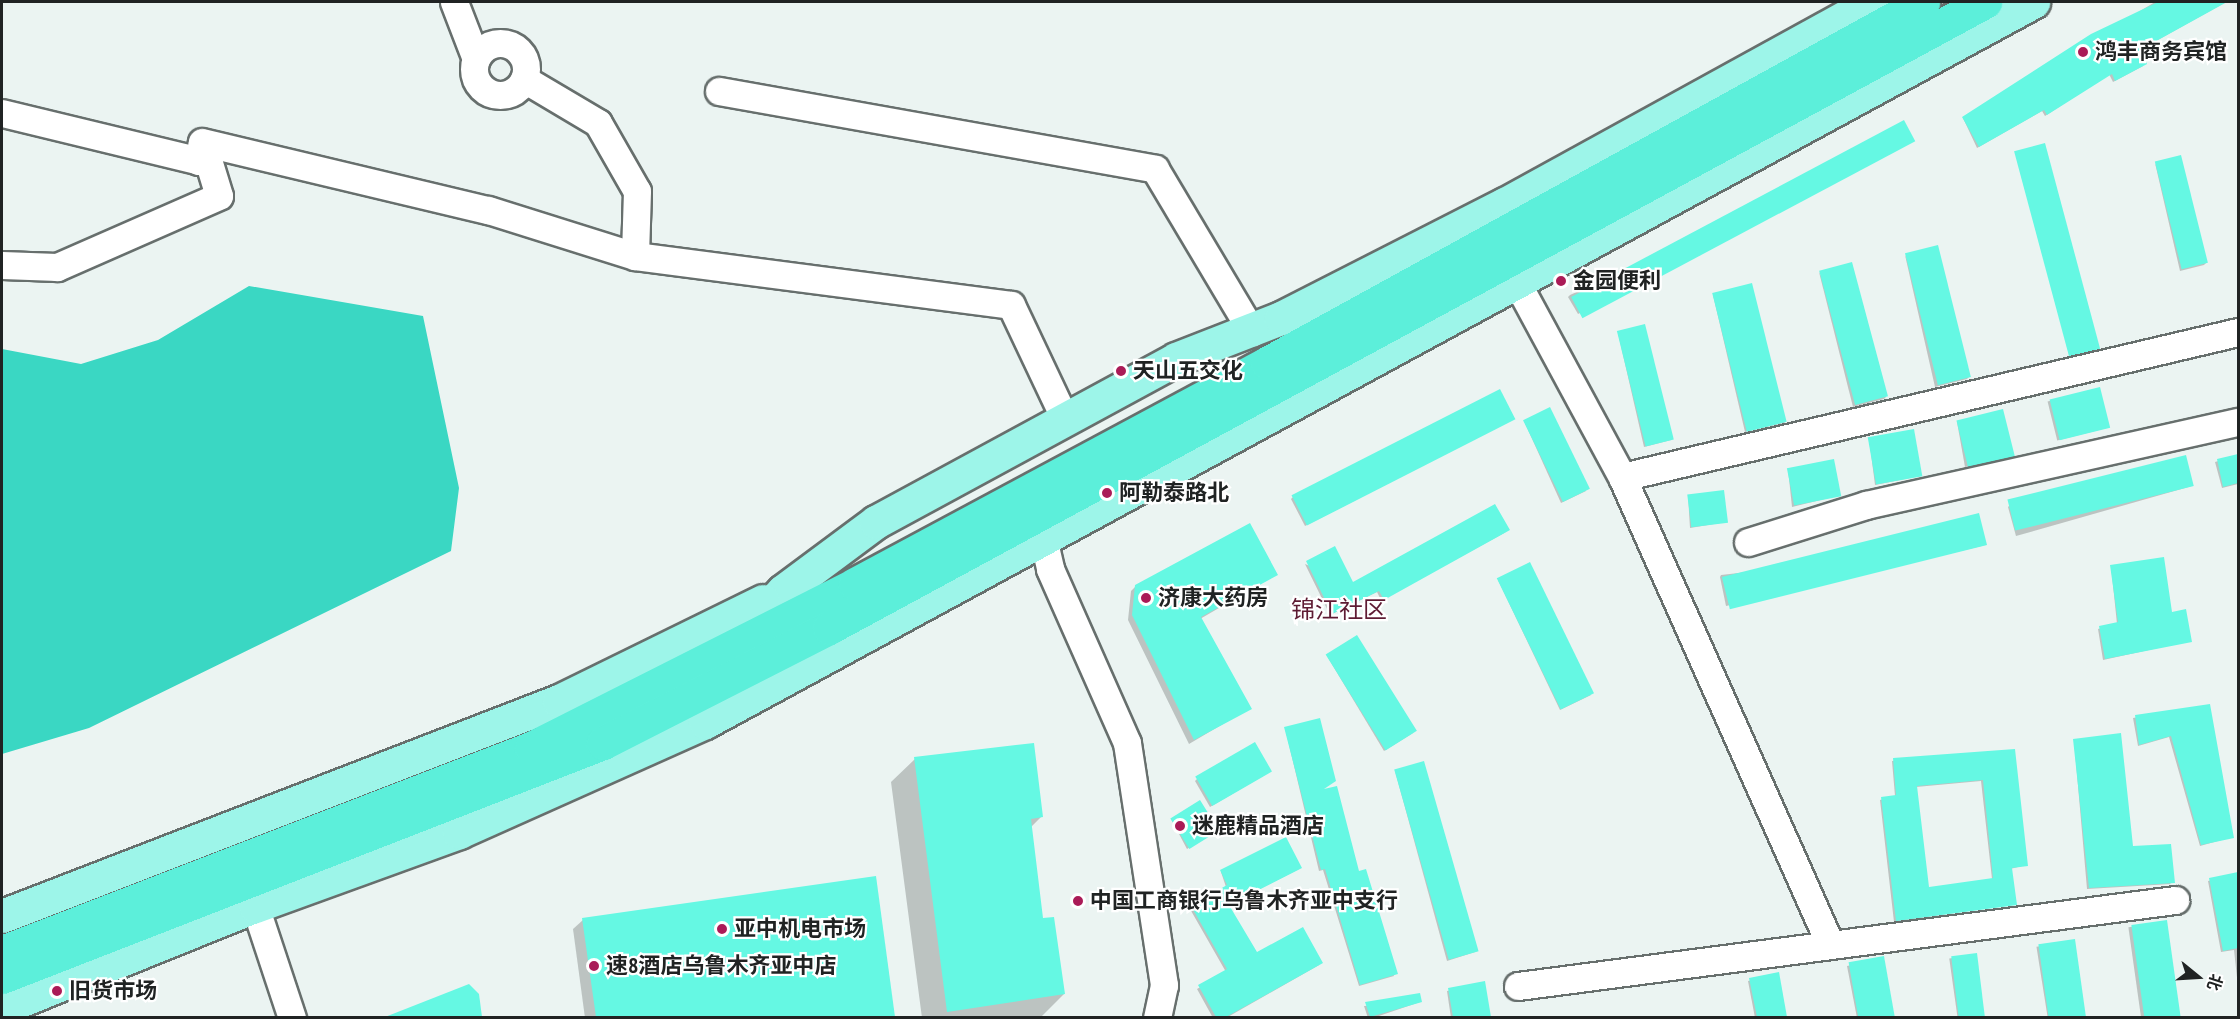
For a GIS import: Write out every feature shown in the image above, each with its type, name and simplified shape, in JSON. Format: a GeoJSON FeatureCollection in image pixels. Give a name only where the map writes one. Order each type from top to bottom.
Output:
{"type":"FeatureCollection","features":[{"type":"Feature","properties":{"kind":"highway"},"geometry":{"type":"LineString","coordinates":[[2,977],[433,801],[531,748],[728,649],[1257,368],[1923,2]]}},
{"type":"Feature","properties":{"kind":"highway"},"geometry":{"type":"LineString","coordinates":[[2,952],[603,743],[707,691],[1985,2]]}},
{"type":"Feature","properties":{"kind":"highway"},"geometry":{"type":"LineString","coordinates":[[1952,18],[1995,2]]}},
{"type":"Feature","properties":{"kind":"highway"},"geometry":{"type":"LineString","coordinates":[[707,691],[835,651]]}},
{"type":"Feature","properties":{"kind":"main road"},"geometry":{"type":"LineString","coordinates":[[728,649],[783,591],[876,522],[1064,417],[1176,358],[1252,332],[1505,204],[1872,2]]}},
{"type":"Feature","properties":{"kind":"main road"},"geometry":{"type":"LineString","coordinates":[[2,1008],[255,906],[581,782],[1044,542],[1516,281],[2033,2]]}},
{"type":"Feature","properties":{"kind":"main road"},"geometry":{"type":"LineString","coordinates":[[2,916],[559,701],[783,591]]}},
{"type":"Feature","properties":{"kind":"street"},"geometry":{"type":"LineString","coordinates":[[454,2],[477,59],[475,75],[490,93],[506,95],[524,79],[525,62],[506,44],[489,46],[477,59]]}},
{"type":"Feature","properties":{"kind":"street"},"geometry":{"type":"LineString","coordinates":[[524,79],[598,123],[637,191],[635,256]]}},
{"type":"Feature","properties":{"kind":"street"},"geometry":{"type":"LineString","coordinates":[[719,91],[1155,169],[1252,332]]}},
{"type":"Feature","properties":{"kind":"street"},"geometry":{"type":"LineString","coordinates":[[2,113],[210,163],[219,196],[57,267],[2,265]]}},
{"type":"Feature","properties":{"kind":"street"},"geometry":{"type":"LineString","coordinates":[[198,161],[202,142],[488,210],[635,256],[1011,305],[1064,417]]}},
{"type":"Feature","properties":{"kind":"street"},"geometry":{"type":"LineString","coordinates":[[1516,281],[1622,477],[1830,944]]}},
{"type":"Feature","properties":{"kind":"street"},"geometry":{"type":"LineString","coordinates":[[1622,477],[2238,332]]}},
{"type":"Feature","properties":{"kind":"street"},"geometry":{"type":"LineString","coordinates":[[1748,542],[1866,505],[2238,422]]}},
{"type":"Feature","properties":{"kind":"street"},"geometry":{"type":"LineString","coordinates":[[1044,542],[1050,569],[1127,743],[1164,985],[1157,1017]]}},
{"type":"Feature","properties":{"kind":"street"},"geometry":{"type":"LineString","coordinates":[[1518,986],[2175,900]]}},
{"type":"Feature","properties":{"kind":"street"},"geometry":{"type":"LineString","coordinates":[[255,906],[292,1017]]}},
{"type":"Feature","properties":{"kind":"green space"},"geometry":{"type":"Polygon","coordinates":[[[249,286],[423,316],[459,488],[451,551],[89,728],[2,754],[2,349],[81,364],[158,340],[249,286]]]}},
{"type":"Feature","properties":{"kind":"building"},"geometry":{"type":"Polygon","coordinates":[[[2158,2],[2227,2],[2140,50],[2147,64],[2115,81],[2112,74],[2047,115],[2044,110],[1979,147],[1962,117],[2091,34],[2158,2]]]}},
{"type":"Feature","properties":{"kind":"building"},"geometry":{"type":"Polygon","coordinates":[[[1904,120],[1915,141],[1582,318],[1571,297],[1904,120]]]}},
{"type":"Feature","properties":{"kind":"building"},"geometry":{"type":"Polygon","coordinates":[[[2045,143],[2100,349],[2069,357],[2014,151],[2045,143]]]}},
{"type":"Feature","properties":{"kind":"building"},"geometry":{"type":"Polygon","coordinates":[[[2181,155],[2208,263],[2182,269],[2155,162],[2181,155]]]}},
{"type":"Feature","properties":{"kind":"building"},"geometry":{"type":"Polygon","coordinates":[[[1938,245],[1971,377],[1938,385],[1905,253],[1938,245]]]}},
{"type":"Feature","properties":{"kind":"building"},"geometry":{"type":"Polygon","coordinates":[[[1852,262],[1888,396],[1855,405],[1819,271],[1852,262]]]}},
{"type":"Feature","properties":{"kind":"building"},"geometry":{"type":"Polygon","coordinates":[[[1752,283],[1787,422],[1747,432],[1712,293],[1752,283]]]}},
{"type":"Feature","properties":{"kind":"building"},"geometry":{"type":"Polygon","coordinates":[[[1645,324],[1674,439],[1646,446],[1617,331],[1645,324]]]}},
{"type":"Feature","properties":{"kind":"building"},"geometry":{"type":"Polygon","coordinates":[[[2100,387],[2110,428],[2060,440],[2050,400],[2100,387]]]}},
{"type":"Feature","properties":{"kind":"building"},"geometry":{"type":"Polygon","coordinates":[[[1500,389],[1515,419],[1307,526],[1292,495],[1500,389]]]}},
{"type":"Feature","properties":{"kind":"building"},"geometry":{"type":"Polygon","coordinates":[[[1550,407],[1590,489],[1563,502],[1523,420],[1550,407]]]}},
{"type":"Feature","properties":{"kind":"building"},"geometry":{"type":"Polygon","coordinates":[[[2003,409],[2015,457],[1968,468],[1956,421],[2003,409]]]}},
{"type":"Feature","properties":{"kind":"building"},"geometry":{"type":"Polygon","coordinates":[[[1914,429],[1922,476],[1876,484],[1868,437],[1914,429]]]}},
{"type":"Feature","properties":{"kind":"building"},"geometry":{"type":"Polygon","coordinates":[[[2238,454],[2238,483],[2223,487],[2217,459],[2238,454]]]}},
{"type":"Feature","properties":{"kind":"building"},"geometry":{"type":"Polygon","coordinates":[[[2186,455],[2194,486],[2015,531],[2007,500],[2186,455]]]}},
{"type":"Feature","properties":{"kind":"building"},"geometry":{"type":"Polygon","coordinates":[[[1834,459],[1841,496],[1794,505],[1787,468],[1834,459]]]}},
{"type":"Feature","properties":{"kind":"building"},"geometry":{"type":"Polygon","coordinates":[[[1724,490],[1728,523],[1691,527],[1687,495],[1724,490]]]}},
{"type":"Feature","properties":{"kind":"building"},"geometry":{"type":"Polygon","coordinates":[[[1495,504],[1510,530],[1384,600],[1379,591],[1332,614],[1306,561],[1335,546],[1353,582],[1495,504]]]}},
{"type":"Feature","properties":{"kind":"building"},"geometry":{"type":"Polygon","coordinates":[[[1979,513],[1987,545],[1730,609],[1722,577],[1979,513]]]}},
{"type":"Feature","properties":{"kind":"building"},"geometry":{"type":"Polygon","coordinates":[[[1250,523],[1278,575],[1201,617],[1252,709],[1194,740],[1132,615],[1135,585],[1250,523]]]}},
{"type":"Feature","properties":{"kind":"building"},"geometry":{"type":"Polygon","coordinates":[[[2164,557],[2172,612],[2186,609],[2192,642],[2105,659],[2099,626],[2118,622],[2110,565],[2164,557]]]}},
{"type":"Feature","properties":{"kind":"building"},"geometry":{"type":"Polygon","coordinates":[[[1530,562],[1594,693],[1561,709],[1497,578],[1530,562]]]}},
{"type":"Feature","properties":{"kind":"building"},"geometry":{"type":"Polygon","coordinates":[[[1357,635],[1417,731],[1386,750],[1326,655],[1357,635]]]}},
{"type":"Feature","properties":{"kind":"building"},"geometry":{"type":"Polygon","coordinates":[[[2210,704],[2234,838],[2201,845],[2171,736],[2139,745],[2135,715],[2210,704]]]}},
{"type":"Feature","properties":{"kind":"building"},"geometry":{"type":"Polygon","coordinates":[[[1320,718],[1336,781],[1324,789],[1337,786],[1359,871],[1366,869],[1398,974],[1360,985],[1325,869],[1321,870],[1284,727],[1320,718]]]}},
{"type":"Feature","properties":{"kind":"building"},"geometry":{"type":"Polygon","coordinates":[[[2121,733],[2133,846],[2171,844],[2175,883],[2089,888],[2073,739],[2121,733]]]}},
{"type":"Feature","properties":{"kind":"building"},"geometry":{"type":"Polygon","coordinates":[[[1255,742],[1272,771],[1212,806],[1195,777],[1255,742]]]}},
{"type":"Feature","properties":{"kind":"building"},"geometry":{"type":"Polygon","coordinates":[[[1034,743],[1043,817],[1031,819],[1043,918],[1054,917],[1065,994],[947,1012],[914,757],[1034,743]]]}},
{"type":"Feature","properties":{"kind":"building"},"geometry":{"type":"Polygon","coordinates":[[[2015,749],[2028,866],[2012,868],[2017,905],[1896,921],[1881,797],[1896,795],[1893,758],[2015,749]],[[1983,780],[1917,786],[1929,887],[1993,878],[1983,780]]]}},
{"type":"Feature","properties":{"kind":"building"},"geometry":{"type":"Polygon","coordinates":[[[1424,761],[1479,951],[1449,960],[1394,770],[1424,761]]]}},
{"type":"Feature","properties":{"kind":"building"},"geometry":{"type":"Polygon","coordinates":[[[1200,800],[1219,831],[1189,849],[1170,819],[1200,800]]]}},
{"type":"Feature","properties":{"kind":"building"},"geometry":{"type":"Polygon","coordinates":[[[1286,837],[1302,868],[1229,905],[1257,952],[1303,927],[1323,963],[1226,1017],[1216,1017],[1198,985],[1227,969],[1191,906],[1227,885],[1220,870],[1286,837]]]}},
{"type":"Feature","properties":{"kind":"building"},"geometry":{"type":"Polygon","coordinates":[[[2238,872],[2238,948],[2223,951],[2209,878],[2238,872]]]}},
{"type":"Feature","properties":{"kind":"building"},"geometry":{"type":"Polygon","coordinates":[[[876,876],[895,1017],[596,1017],[582,918],[876,876]]]}},
{"type":"Feature","properties":{"kind":"building"},"geometry":{"type":"Polygon","coordinates":[[[2167,920],[2181,1017],[2144,1018],[2131,925],[2167,920]]]}},
{"type":"Feature","properties":{"kind":"building"},"geometry":{"type":"Polygon","coordinates":[[[2075,939],[2086,1017],[2049,1018],[2038,944],[2075,939]]]}},
{"type":"Feature","properties":{"kind":"building"},"geometry":{"type":"Polygon","coordinates":[[[1977,953],[1985,1017],[1959,1018],[1951,956],[1977,953]]]}},
{"type":"Feature","properties":{"kind":"building"},"geometry":{"type":"Polygon","coordinates":[[[1884,956],[1895,1017],[1858,1018],[1849,962],[1884,956]]]}},
{"type":"Feature","properties":{"kind":"building"},"geometry":{"type":"Polygon","coordinates":[[[1779,972],[1787,1017],[1757,1017],[1749,978],[1779,972]]]}},
{"type":"Feature","properties":{"kind":"building"},"geometry":{"type":"Polygon","coordinates":[[[1485,981],[1491,1017],[1453,1017],[1448,988],[1485,981]]]}},
{"type":"Feature","properties":{"kind":"building"},"geometry":{"type":"Polygon","coordinates":[[[469,984],[479,994],[482,1017],[385,1017],[469,984]]]}},
{"type":"Feature","properties":{"kind":"building"},"geometry":{"type":"Polygon","coordinates":[[[1420,993],[1422,1002],[1370,1017],[1365,1002],[1420,993]]]}},
{"type":"Feature","properties":{"kind":"place","name":"鸿丰商务宾馆"},"geometry":{"type":"Point","coordinates":[2083,52]}},
{"type":"Feature","properties":{"kind":"place","name":"金园便利"},"geometry":{"type":"Point","coordinates":[1561,281]}},
{"type":"Feature","properties":{"kind":"place","name":"天山五交化"},"geometry":{"type":"Point","coordinates":[1121,371]}},
{"type":"Feature","properties":{"kind":"place","name":"阿勒泰路北"},"geometry":{"type":"Point","coordinates":[1107,493]}},
{"type":"Feature","properties":{"kind":"place","name":"济康大药房"},"geometry":{"type":"Point","coordinates":[1146,598]}},
{"type":"Feature","properties":{"kind":"place","name":"迷鹿精品酒店"},"geometry":{"type":"Point","coordinates":[1180,826]}},
{"type":"Feature","properties":{"kind":"place","name":"中国工商银行乌鲁木齐亚中支行"},"geometry":{"type":"Point","coordinates":[1078,901]}},
{"type":"Feature","properties":{"kind":"place","name":"亚中机电市场"},"geometry":{"type":"Point","coordinates":[722,929]}},
{"type":"Feature","properties":{"kind":"place","name":"速8酒店乌鲁木齐亚中店"},"geometry":{"type":"Point","coordinates":[594,966]}},
{"type":"Feature","properties":{"kind":"place","name":"旧货市场"},"geometry":{"type":"Point","coordinates":[57,991]}},
{"type":"Feature","properties":{"kind":"district","name":"锦江社区"},"geometry":{"type":"Point","coordinates":[1339,610]}}]}
